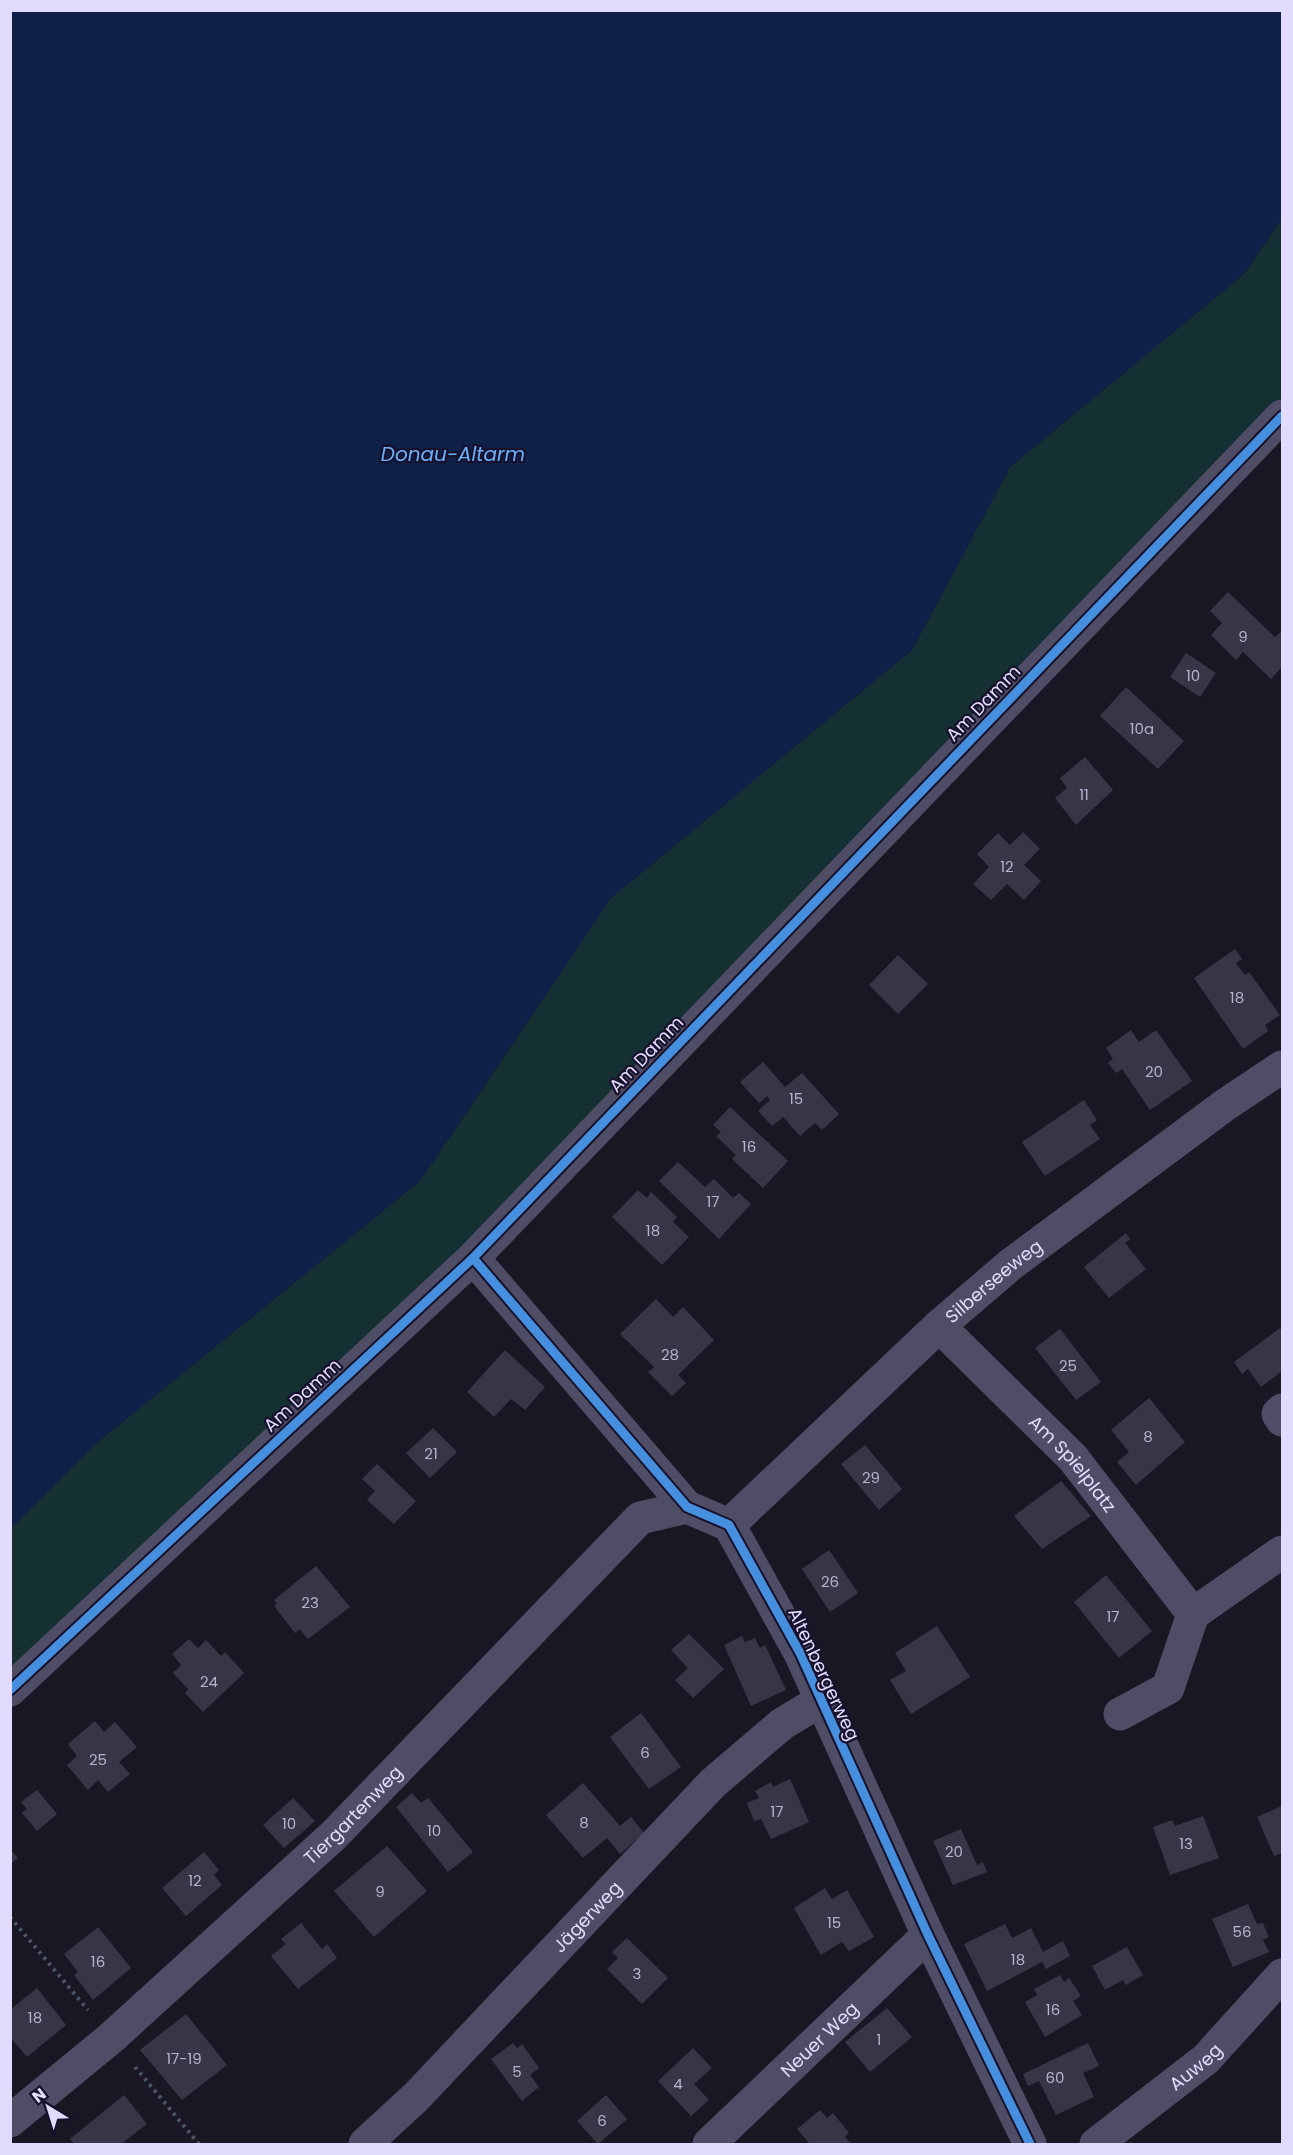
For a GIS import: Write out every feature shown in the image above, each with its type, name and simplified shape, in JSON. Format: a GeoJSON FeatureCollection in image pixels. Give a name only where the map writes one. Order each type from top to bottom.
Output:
{"type":"FeatureCollection","features":[{"type":"Feature","properties":{"kind":"street","name":"Am Damm"},"geometry":{"type":"LineString","coordinates":[[10,1690],[473,1258],[1282,416]]}},
{"type":"Feature","properties":{"kind":"street","name":"Silberseeweg"},"geometry":{"type":"LineString","coordinates":[[729,1525],[939,1326],[1010,1265],[1225,1105],[1282,1067]]}},
{"type":"Feature","properties":{"kind":"street"},"geometry":{"type":"LineString","coordinates":[[473,1258],[687,1507],[729,1525]]}},
{"type":"Feature","properties":{"kind":"street","name":"Am Spielplatz"},"geometry":{"type":"LineString","coordinates":[[939,1326],[1073,1458],[1192,1614]]}},
{"type":"Feature","properties":{"kind":"street"},"geometry":{"type":"LineString","coordinates":[[1282,1410],[1278,1414],[1282,1420]]}},
{"type":"Feature","properties":{"kind":"street","name":"Tiergartenweg"},"geometry":{"type":"LineString","coordinates":[[10,2121],[111,2038],[333,1836],[640,1518],[687,1507]]}},
{"type":"Feature","properties":{"kind":"street","name":"Altenbergerweg"},"geometry":{"type":"LineString","coordinates":[[729,1525],[800,1653],[928,1935],[1030,2145]]}},
{"type":"Feature","properties":{"kind":"street"},"geometry":{"type":"LineString","coordinates":[[1120,1714],[1168,1688],[1192,1614],[1282,1552]]}},
{"type":"Feature","properties":{"kind":"street","name":"Jägerweg"},"geometry":{"type":"LineString","coordinates":[[365,2145],[424,2088],[713,1783],[782,1724],[820,1701]]}},
{"type":"Feature","properties":{"kind":"street","name":"Neuer Weg"},"geometry":{"type":"LineString","coordinates":[[709,2145],[928,1935]]}},
{"type":"Feature","properties":{"kind":"street","name":"Auweg"},"geometry":{"type":"LineString","coordinates":[[1096,2145],[1206,2059],[1282,1975]]}},
{"type":"Feature","properties":{"kind":"green space"},"geometry":{"type":"Polygon","coordinates":[[[1282,218],[1282,398],[1094,604],[465,1244],[11,1675],[11,1528],[94,1445],[420,1181],[611,898],[912,650],[1010,467],[1244,274],[1282,218]]]}},
{"type":"Feature","properties":{"kind":"water","name":"Donau-Altarm"},"geometry":{"type":"Polygon","coordinates":[[[11,10],[1282,11],[1282,218],[1244,274],[1010,467],[912,650],[611,898],[420,1181],[94,1445],[11,1528],[11,10]]]}},
{"type":"Feature","properties":{"kind":"building"},"geometry":{"type":"Polygon","coordinates":[[[1228,592],[1275,637],[1281,632],[1282,634],[1282,667],[1271,679],[1243,652],[1236,660],[1211,635],[1222,623],[1210,611],[1228,592]]]}},
{"type":"Feature","properties":{"kind":"building"},"geometry":{"type":"Polygon","coordinates":[[[1186,653],[1216,673],[1200,697],[1170,677],[1186,653]]]}},
{"type":"Feature","properties":{"kind":"building"},"geometry":{"type":"Polygon","coordinates":[[[1126,687],[1184,741],[1158,769],[1100,716],[1126,687]]]}},
{"type":"Feature","properties":{"kind":"building"},"geometry":{"type":"Polygon","coordinates":[[[1085,757],[1113,790],[1076,825],[1055,798],[1067,788],[1060,778],[1085,757]]]}},
{"type":"Feature","properties":{"kind":"building"},"geometry":{"type":"Polygon","coordinates":[[[1023,832],[1040,849],[1024,865],[1041,881],[1024,900],[1007,884],[991,900],[973,884],[989,867],[977,854],[998,833],[1010,845],[1023,832]]]}},
{"type":"Feature","properties":{"kind":"building"},"geometry":{"type":"Polygon","coordinates":[[[1235,949],[1242,959],[1236,963],[1245,975],[1249,972],[1280,1015],[1265,1025],[1268,1031],[1243,1049],[1194,978],[1235,949]]]}},
{"type":"Feature","properties":{"kind":"building"},"geometry":{"type":"Polygon","coordinates":[[[898,955],[928,984],[898,1014],[869,985],[898,955]]]}},
{"type":"Feature","properties":{"kind":"building"},"geometry":{"type":"Polygon","coordinates":[[[1131,1030],[1139,1042],[1156,1030],[1192,1081],[1150,1110],[1122,1069],[1116,1073],[1108,1063],[1113,1059],[1106,1048],[1131,1030]]]}},
{"type":"Feature","properties":{"kind":"building"},"geometry":{"type":"Polygon","coordinates":[[[763,1062],[785,1087],[802,1073],[839,1114],[822,1130],[815,1123],[800,1136],[783,1117],[772,1126],[758,1111],[770,1100],[767,1096],[759,1103],[740,1082],[763,1062]]]}},
{"type":"Feature","properties":{"kind":"building"},"geometry":{"type":"Polygon","coordinates":[[[1084,1100],[1097,1120],[1090,1125],[1100,1139],[1045,1176],[1022,1142],[1084,1100]]]}},
{"type":"Feature","properties":{"kind":"building"},"geometry":{"type":"Polygon","coordinates":[[[730,1107],[788,1161],[763,1188],[732,1159],[736,1155],[716,1136],[721,1132],[713,1125],[730,1107]]]}},
{"type":"Feature","properties":{"kind":"building"},"geometry":{"type":"Polygon","coordinates":[[[678,1162],[705,1187],[714,1179],[733,1198],[739,1193],[751,1204],[719,1239],[659,1181],[678,1162]]]}},
{"type":"Feature","properties":{"kind":"building"},"geometry":{"type":"Polygon","coordinates":[[[638,1190],[647,1198],[651,1192],[677,1217],[673,1222],[689,1237],[662,1265],[612,1217],[638,1190]]]}},
{"type":"Feature","properties":{"kind":"building"},"geometry":{"type":"Polygon","coordinates":[[[1126,1233],[1130,1239],[1125,1243],[1146,1269],[1109,1298],[1084,1267],[1126,1233]]]}},
{"type":"Feature","properties":{"kind":"building"},"geometry":{"type":"Polygon","coordinates":[[[656,1299],[673,1317],[683,1307],[714,1340],[678,1375],[686,1383],[672,1396],[648,1372],[654,1367],[620,1334],[656,1299]]]}},
{"type":"Feature","properties":{"kind":"building"},"geometry":{"type":"Polygon","coordinates":[[[1280,1328],[1282,1332],[1282,1371],[1261,1387],[1248,1369],[1242,1374],[1234,1362],[1280,1328]]]}},
{"type":"Feature","properties":{"kind":"building"},"geometry":{"type":"Polygon","coordinates":[[[1060,1329],[1101,1382],[1076,1400],[1035,1348],[1060,1329]]]}},
{"type":"Feature","properties":{"kind":"building"},"geometry":{"type":"Polygon","coordinates":[[[505,1350],[545,1387],[525,1410],[511,1399],[494,1417],[467,1392],[505,1350]]]}},
{"type":"Feature","properties":{"kind":"building"},"geometry":{"type":"Polygon","coordinates":[[[1149,1398],[1185,1442],[1136,1485],[1117,1462],[1129,1452],[1111,1430],[1149,1398]]]}},
{"type":"Feature","properties":{"kind":"building"},"geometry":{"type":"Polygon","coordinates":[[[433,1428],[457,1452],[430,1478],[406,1453],[433,1428]]]}},
{"type":"Feature","properties":{"kind":"building"},"geometry":{"type":"Polygon","coordinates":[[[865,1445],[902,1489],[879,1510],[841,1464],[865,1445]]]}},
{"type":"Feature","properties":{"kind":"building"},"geometry":{"type":"Polygon","coordinates":[[[377,1464],[416,1501],[394,1524],[367,1500],[375,1491],[362,1479],[377,1464]]]}},
{"type":"Feature","properties":{"kind":"building"},"geometry":{"type":"Polygon","coordinates":[[[1061,1481],[1091,1516],[1042,1549],[1014,1516],[1061,1481]]]}},
{"type":"Feature","properties":{"kind":"building"},"geometry":{"type":"Polygon","coordinates":[[[829,1550],[858,1593],[830,1612],[802,1569],[829,1550]]]}},
{"type":"Feature","properties":{"kind":"building"},"geometry":{"type":"Polygon","coordinates":[[[316,1566],[350,1607],[308,1639],[300,1629],[295,1633],[274,1606],[277,1604],[274,1600],[316,1566]]]}},
{"type":"Feature","properties":{"kind":"building"},"geometry":{"type":"Polygon","coordinates":[[[1106,1575],[1152,1631],[1119,1658],[1074,1602],[1106,1575]]]}},
{"type":"Feature","properties":{"kind":"building"},"geometry":{"type":"Polygon","coordinates":[[[937,1626],[970,1677],[911,1714],[890,1680],[906,1671],[895,1653],[937,1626]]]}},
{"type":"Feature","properties":{"kind":"building"},"geometry":{"type":"Polygon","coordinates":[[[689,1634],[724,1669],[693,1698],[675,1680],[688,1668],[671,1650],[689,1634]]]}},
{"type":"Feature","properties":{"kind":"building"},"geometry":{"type":"Polygon","coordinates":[[[742,1636],[745,1642],[755,1638],[760,1648],[765,1645],[786,1690],[751,1706],[724,1645],[742,1636]]]}},
{"type":"Feature","properties":{"kind":"building"},"geometry":{"type":"Polygon","coordinates":[[[189,1639],[198,1648],[206,1640],[221,1656],[225,1652],[244,1673],[203,1712],[185,1693],[188,1689],[173,1673],[181,1665],[172,1654],[189,1639]]]}},
{"type":"Feature","properties":{"kind":"building"},"geometry":{"type":"Polygon","coordinates":[[[641,1713],[681,1767],[649,1789],[610,1737],[641,1713]]]}},
{"type":"Feature","properties":{"kind":"building"},"geometry":{"type":"Polygon","coordinates":[[[95,1721],[104,1732],[115,1722],[137,1747],[119,1762],[130,1774],[108,1792],[98,1780],[88,1790],[67,1765],[77,1756],[68,1744],[95,1721]]]}},
{"type":"Feature","properties":{"kind":"building"},"geometry":{"type":"Polygon","coordinates":[[[790,1779],[809,1822],[771,1839],[761,1819],[754,1821],[747,1803],[759,1798],[755,1791],[771,1782],[773,1787],[790,1779]]]}},
{"type":"Feature","properties":{"kind":"building"},"geometry":{"type":"Polygon","coordinates":[[[583,1783],[620,1826],[631,1817],[644,1833],[620,1854],[607,1838],[583,1858],[546,1815],[583,1783]]]}},
{"type":"Feature","properties":{"kind":"building"},"geometry":{"type":"Polygon","coordinates":[[[37,1790],[57,1814],[37,1831],[22,1813],[27,1809],[21,1802],[37,1790]]]}},
{"type":"Feature","properties":{"kind":"building"},"geometry":{"type":"Polygon","coordinates":[[[412,1793],[421,1803],[428,1798],[473,1852],[448,1872],[396,1807],[412,1793]]]}},
{"type":"Feature","properties":{"kind":"building"},"geometry":{"type":"Polygon","coordinates":[[[293,1798],[315,1821],[284,1848],[263,1825],[293,1798]]]}},
{"type":"Feature","properties":{"kind":"building"},"geometry":{"type":"Polygon","coordinates":[[[1282,1806],[1282,1853],[1274,1856],[1257,1817],[1282,1806]]]}},
{"type":"Feature","properties":{"kind":"building"},"geometry":{"type":"Polygon","coordinates":[[[1203,1816],[1219,1858],[1170,1875],[1153,1827],[1172,1820],[1175,1826],[1203,1816]]]}},
{"type":"Feature","properties":{"kind":"building"},"geometry":{"type":"Polygon","coordinates":[[[961,1829],[977,1865],[983,1862],[987,1872],[953,1885],[933,1841],[961,1829]]]}},
{"type":"Feature","properties":{"kind":"building"},"geometry":{"type":"Polygon","coordinates":[[[387,1846],[427,1891],[374,1937],[334,1891],[387,1846]]]}},
{"type":"Feature","properties":{"kind":"building"},"geometry":{"type":"Polygon","coordinates":[[[10,1849],[18,1858],[10,1864],[10,1849]]]}},
{"type":"Feature","properties":{"kind":"building"},"geometry":{"type":"Polygon","coordinates":[[[204,1852],[219,1870],[214,1875],[222,1885],[186,1916],[162,1888],[204,1852]]]}},
{"type":"Feature","properties":{"kind":"building"},"geometry":{"type":"Polygon","coordinates":[[[825,1888],[832,1899],[847,1890],[874,1937],[849,1951],[842,1942],[821,1955],[794,1908],[825,1888]]]}},
{"type":"Feature","properties":{"kind":"building"},"geometry":{"type":"Polygon","coordinates":[[[1248,1904],[1257,1924],[1263,1923],[1269,1937],[1263,1940],[1269,1952],[1233,1967],[1212,1919],[1248,1904]]]}},
{"type":"Feature","properties":{"kind":"building"},"geometry":{"type":"Polygon","coordinates":[[[301,1923],[322,1949],[327,1944],[337,1958],[298,1989],[271,1956],[286,1944],[281,1939],[301,1923]]]}},
{"type":"Feature","properties":{"kind":"building"},"geometry":{"type":"Polygon","coordinates":[[[1005,1924],[1012,1938],[1031,1928],[1043,1952],[1063,1941],[1070,1956],[1046,1969],[1042,1962],[987,1991],[964,1944],[1005,1924]]]}},
{"type":"Feature","properties":{"kind":"building"},"geometry":{"type":"Polygon","coordinates":[[[98,1927],[131,1968],[93,2000],[74,1975],[78,1972],[64,1954],[98,1927]]]}},
{"type":"Feature","properties":{"kind":"building"},"geometry":{"type":"Polygon","coordinates":[[[627,1938],[668,1978],[642,2004],[607,1969],[618,1958],[612,1952],[627,1938]]]}},
{"type":"Feature","properties":{"kind":"building"},"geometry":{"type":"Polygon","coordinates":[[[1127,1947],[1143,1975],[1126,1985],[1123,1980],[1105,1990],[1092,1966],[1127,1947]]]}},
{"type":"Feature","properties":{"kind":"building"},"geometry":{"type":"Polygon","coordinates":[[[1060,1975],[1064,1982],[1069,1978],[1081,1996],[1073,2001],[1082,2015],[1045,2037],[1025,2002],[1037,1995],[1034,1989],[1060,1975]]]}},
{"type":"Feature","properties":{"kind":"building"},"geometry":{"type":"Polygon","coordinates":[[[37,1988],[66,2025],[27,2057],[10,2037],[10,2010],[37,1988]]]}},
{"type":"Feature","properties":{"kind":"building"},"geometry":{"type":"Polygon","coordinates":[[[887,2008],[912,2037],[870,2072],[845,2042],[887,2008]]]}},
{"type":"Feature","properties":{"kind":"building"},"geometry":{"type":"Polygon","coordinates":[[[186,2014],[227,2065],[182,2100],[140,2050],[186,2014]]]}},
{"type":"Feature","properties":{"kind":"building"},"geometry":{"type":"Polygon","coordinates":[[[513,2043],[517,2048],[522,2044],[539,2068],[530,2075],[539,2087],[522,2101],[491,2059],[513,2043]]]}},
{"type":"Feature","properties":{"kind":"building"},"geometry":{"type":"Polygon","coordinates":[[[1088,2043],[1099,2066],[1083,2073],[1094,2097],[1056,2115],[1039,2081],[1028,2086],[1023,2074],[1088,2043]]]}},
{"type":"Feature","properties":{"kind":"building"},"geometry":{"type":"Polygon","coordinates":[[[693,2048],[712,2068],[694,2084],[709,2100],[691,2116],[658,2081],[693,2048]]]}},
{"type":"Feature","properties":{"kind":"building"},"geometry":{"type":"Polygon","coordinates":[[[124,2095],[147,2124],[121,2144],[74,2144],[70,2139],[124,2095]]]}},
{"type":"Feature","properties":{"kind":"building"},"geometry":{"type":"Polygon","coordinates":[[[606,2095],[627,2119],[598,2144],[577,2121],[606,2095]]]}},
{"type":"Feature","properties":{"kind":"building"},"geometry":{"type":"Polygon","coordinates":[[[820,2110],[827,2118],[833,2113],[849,2133],[845,2137],[851,2144],[810,2144],[797,2129],[820,2110]]]}},
{"type":"Feature","properties":{"kind":"cycle path"},"geometry":{"type":"LineString","coordinates":[[10,1690],[473,1258],[1282,416]]}},
{"type":"Feature","properties":{"kind":"cycle path"},"geometry":{"type":"LineString","coordinates":[[473,1258],[687,1507],[729,1525],[800,1653],[928,1935],[1030,2144]]}}]}
